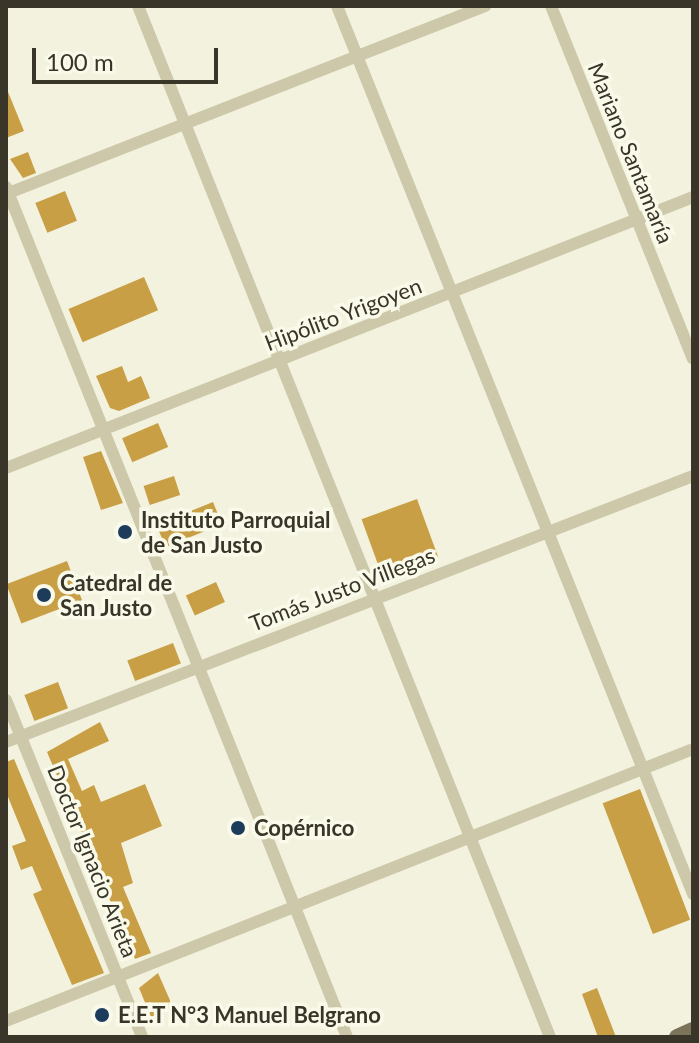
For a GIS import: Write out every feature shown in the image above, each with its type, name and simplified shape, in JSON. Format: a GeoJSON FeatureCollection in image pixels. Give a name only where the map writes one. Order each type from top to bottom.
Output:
{"type":"FeatureCollection","features":[{"type":"Feature","properties":{"kind":"main road"},"geometry":{"type":"LineString","coordinates":[[677,1037],[693,1030]]}},
{"type":"Feature","properties":{"kind":"street"},"geometry":{"type":"LineString","coordinates":[[138,6],[277,361],[474,842],[550,1037]]}},
{"type":"Feature","properties":{"kind":"street"},"geometry":{"type":"LineString","coordinates":[[337,6],[693,894]]}},
{"type":"Feature","properties":{"kind":"street"},"geometry":{"type":"LineString","coordinates":[[347,1037],[7,191],[485,6]]}},
{"type":"Feature","properties":{"kind":"street","name":"Mariano Santamaría"},"geometry":{"type":"LineString","coordinates":[[551,6],[693,359]]}},
{"type":"Feature","properties":{"kind":"street","name":"Hipólito Yrigoyen"},"geometry":{"type":"LineString","coordinates":[[6,468],[693,197]]}},
{"type":"Feature","properties":{"kind":"street","name":"Tomás Justo Villegas"},"geometry":{"type":"LineString","coordinates":[[6,742],[693,476]]}},
{"type":"Feature","properties":{"kind":"street","name":"Doctor Ignacio Arieta"},"geometry":{"type":"LineString","coordinates":[[6,700],[142,1037]]}},
{"type":"Feature","properties":{"kind":"street"},"geometry":{"type":"LineString","coordinates":[[6,1021],[295,907],[474,842],[693,749]]}},
{"type":"Feature","properties":{"kind":"building"},"geometry":{"type":"Polygon","coordinates":[[[6,87],[24,131],[6,138],[6,87]]]}},
{"type":"Feature","properties":{"kind":"building"},"geometry":{"type":"Polygon","coordinates":[[[28,152],[36,173],[23,178],[10,159],[28,152]]]}},
{"type":"Feature","properties":{"kind":"building"},"geometry":{"type":"Polygon","coordinates":[[[65,191],[77,221],[47,233],[35,203],[65,191]]]}},
{"type":"Feature","properties":{"kind":"building"},"geometry":{"type":"Polygon","coordinates":[[[144,277],[158,310],[83,342],[69,309],[144,277]]]}},
{"type":"Feature","properties":{"kind":"building"},"geometry":{"type":"Polygon","coordinates":[[[122,366],[128,382],[141,376],[150,398],[119,411],[110,408],[96,376],[122,366]]]}},
{"type":"Feature","properties":{"kind":"building"},"geometry":{"type":"Polygon","coordinates":[[[158,423],[168,447],[132,462],[122,438],[158,423]]]}},
{"type":"Feature","properties":{"kind":"building"},"geometry":{"type":"Polygon","coordinates":[[[101,451],[123,503],[101,510],[83,457],[101,451]]]}},
{"type":"Feature","properties":{"kind":"building"},"geometry":{"type":"Polygon","coordinates":[[[174,476],[180,495],[150,505],[144,486],[174,476]]]}},
{"type":"Feature","properties":{"kind":"building"},"geometry":{"type":"Polygon","coordinates":[[[417,499],[438,557],[383,577],[362,519],[417,499]]]}},
{"type":"Feature","properties":{"kind":"building"},"geometry":{"type":"Polygon","coordinates":[[[213,502],[222,524],[165,547],[156,525],[213,502]]]}},
{"type":"Feature","properties":{"kind":"building","name":"Catedral de San Justo"},"geometry":{"type":"Polygon","coordinates":[[[67,561],[82,600],[21,624],[6,584],[67,561]]]}},
{"type":"Feature","properties":{"kind":"building"},"geometry":{"type":"Polygon","coordinates":[[[216,582],[225,602],[195,616],[186,595],[216,582]]]}},
{"type":"Feature","properties":{"kind":"building"},"geometry":{"type":"Polygon","coordinates":[[[173,643],[181,664],[135,681],[127,661],[173,643]]]}},
{"type":"Feature","properties":{"kind":"building"},"geometry":{"type":"Polygon","coordinates":[[[58,682],[68,708],[34,721],[24,695],[58,682]]]}},
{"type":"Feature","properties":{"kind":"building"},"geometry":{"type":"Polygon","coordinates":[[[100,722],[109,741],[68,759],[82,791],[94,785],[101,802],[145,784],[162,826],[121,843],[133,883],[123,887],[151,953],[135,959],[47,752],[100,722]]]}},
{"type":"Feature","properties":{"kind":"building"},"geometry":{"type":"Polygon","coordinates":[[[14,759],[104,973],[72,985],[33,894],[42,890],[32,866],[21,870],[12,846],[26,841],[6,792],[6,762],[14,759]]]}},
{"type":"Feature","properties":{"kind":"building"},"geometry":{"type":"Polygon","coordinates":[[[640,789],[690,920],[653,934],[603,803],[640,789]]]}},
{"type":"Feature","properties":{"kind":"building"},"geometry":{"type":"Polygon","coordinates":[[[158,973],[173,1007],[151,1017],[139,988],[158,973]]]}},
{"type":"Feature","properties":{"kind":"building"},"geometry":{"type":"Polygon","coordinates":[[[597,988],[616,1037],[598,1037],[582,994],[597,988]]]}},
{"type":"Feature","properties":{"kind":"place","name":"Instituto Parroquial de San Justo"},"geometry":{"type":"Point","coordinates":[125,532]}},
{"type":"Feature","properties":{"kind":"place","name":"Catedral de San Justo"},"geometry":{"type":"Point","coordinates":[44,595]}},
{"type":"Feature","properties":{"kind":"place","name":"Copérnico"},"geometry":{"type":"Point","coordinates":[238,828]}},
{"type":"Feature","properties":{"kind":"place","name":"E.E.T N°3 Manuel Belgrano"},"geometry":{"type":"Point","coordinates":[102,1015]}}]}
